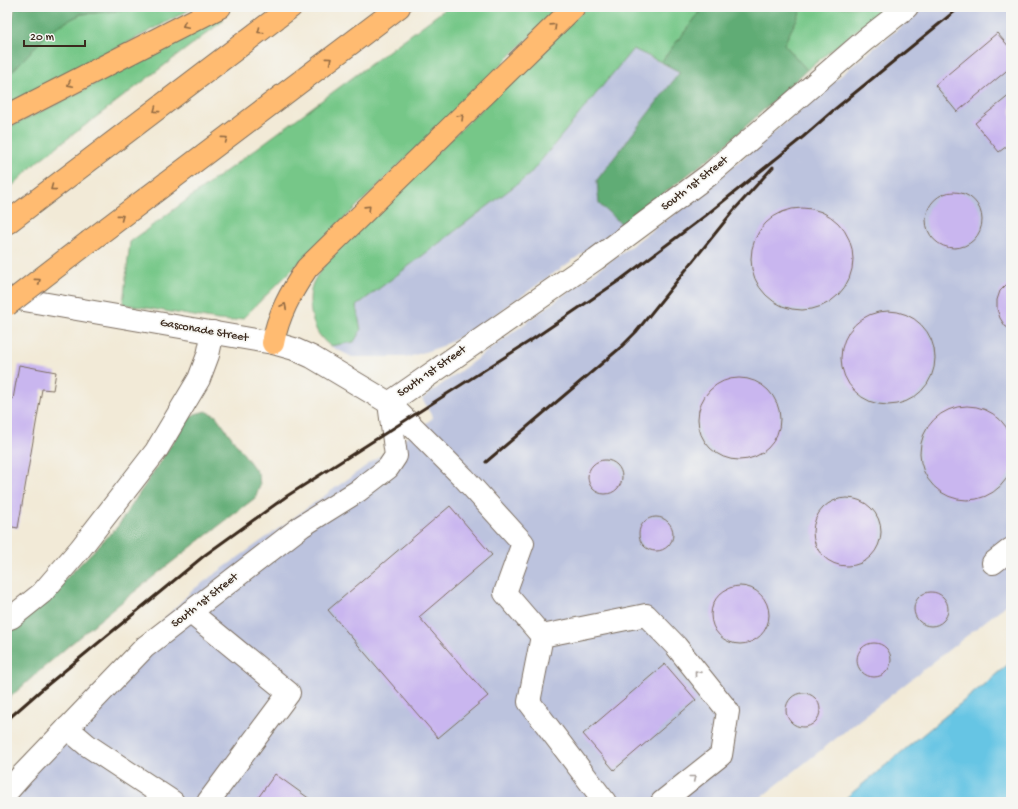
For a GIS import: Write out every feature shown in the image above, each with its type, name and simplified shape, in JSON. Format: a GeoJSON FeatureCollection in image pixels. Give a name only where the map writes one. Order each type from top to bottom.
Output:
{"type":"FeatureCollection","features":[{"type":"Feature","properties":{"kind":"highway"},"geometry":{"type":"LineString","coordinates":[[7,116],[220,7]]}},
{"type":"Feature","properties":{"kind":"highway"},"geometry":{"type":"LineString","coordinates":[[7,224],[291,7]]}},
{"type":"Feature","properties":{"kind":"highway"},"geometry":{"type":"LineString","coordinates":[[7,304],[399,7]]}},
{"type":"Feature","properties":{"kind":"highway"},"geometry":{"type":"LineString","coordinates":[[272,343],[281,312],[293,289],[307,268],[574,7]]}},
{"type":"Feature","properties":{"kind":"street","name":"South 1st Street"},"geometry":{"type":"LineString","coordinates":[[7,792],[145,647],[302,526],[358,491],[388,468],[396,456],[389,403],[596,259],[709,175],[864,40],[907,7]]}},
{"type":"Feature","properties":{"kind":"street","name":"Gasconade Street"},"geometry":{"type":"LineString","coordinates":[[7,297],[213,332],[272,343],[294,349],[312,357],[389,403],[464,478],[523,543],[505,593],[542,636]]}},
{"type":"Feature","properties":{"kind":"street"},"geometry":{"type":"LineString","coordinates":[[7,619],[12,617],[42,593],[80,549],[156,451],[199,379],[208,355],[213,332]]}},
{"type":"Feature","properties":{"kind":"street"},"geometry":{"type":"LineString","coordinates":[[994,563],[1011,549]]}},
{"type":"Feature","properties":{"kind":"street"},"geometry":{"type":"LineString","coordinates":[[190,612],[289,693],[208,802]]}},
{"type":"Feature","properties":{"kind":"street"},"geometry":{"type":"LineString","coordinates":[[605,802],[529,702],[542,636],[646,615],[674,644],[728,711],[721,755],[662,802]]}},
{"type":"Feature","properties":{"kind":"street"},"geometry":{"type":"LineString","coordinates":[[67,728],[87,745],[173,802]]}},
{"type":"Feature","properties":{"kind":"shaded area"},"geometry":{"type":"Polygon","coordinates":[[[925,7],[1011,7],[1011,601],[755,802],[7,802],[7,774],[194,589],[433,418],[422,399],[687,205],[857,62],[925,7]]]}},
{"type":"Feature","properties":{"kind":"shaded area"},"geometry":{"type":"Polygon","coordinates":[[[633,49],[680,72],[597,180],[599,204],[623,225],[474,329],[440,347],[409,357],[352,357],[330,346],[354,341],[361,330],[356,306],[529,175],[633,49]]]}},
{"type":"Feature","properties":{"kind":"green space"},"geometry":{"type":"Polygon","coordinates":[[[15,7],[137,7],[129,10],[81,14],[51,30],[7,77],[7,51],[15,7]]]}},
{"type":"Feature","properties":{"kind":"green space"},"geometry":{"type":"Polygon","coordinates":[[[137,7],[195,7],[7,104],[7,77],[50,30],[81,14],[129,10],[137,7]]]}},
{"type":"Feature","properties":{"kind":"green space"},"geometry":{"type":"Polygon","coordinates":[[[448,7],[560,7],[243,318],[232,321],[218,320],[123,304],[130,242],[448,7]]]}},
{"type":"Feature","properties":{"kind":"green space"},"geometry":{"type":"Polygon","coordinates":[[[587,7],[704,7],[661,62],[633,49],[529,175],[356,306],[361,330],[354,342],[330,346],[317,331],[310,308],[312,285],[323,267],[353,234],[587,7]]]}},
{"type":"Feature","properties":{"kind":"green space"},"geometry":{"type":"Polygon","coordinates":[[[704,7],[803,7],[784,44],[807,70],[720,150],[623,225],[599,204],[597,180],[680,72],[661,62],[704,7]]]}},
{"type":"Feature","properties":{"kind":"green space"},"geometry":{"type":"Polygon","coordinates":[[[803,7],[885,7],[807,70],[784,44],[803,7]]]}},
{"type":"Feature","properties":{"kind":"green space"},"geometry":{"type":"Polygon","coordinates":[[[223,17],[223,21],[38,161],[7,191],[7,128],[69,98],[148,55],[223,17]]]}},
{"type":"Feature","properties":{"kind":"green space"},"geometry":{"type":"Polygon","coordinates":[[[206,411],[216,416],[259,475],[260,486],[255,498],[98,621],[7,700],[7,628],[26,619],[118,526],[188,419],[195,414],[206,411]]]}},
{"type":"Feature","properties":{"kind":"water"},"geometry":{"type":"Polygon","coordinates":[[[1011,662],[1011,802],[841,802],[1011,662]]]}},
{"type":"Feature","properties":{"kind":"building"},"geometry":{"type":"Polygon","coordinates":[[[997,33],[1011,49],[1011,67],[957,112],[935,85],[997,33]]]}},
{"type":"Feature","properties":{"kind":"building"},"geometry":{"type":"Polygon","coordinates":[[[1011,94],[1011,143],[999,152],[975,123],[1011,94]]]}},
{"type":"Feature","properties":{"kind":"building"},"geometry":{"type":"Polygon","coordinates":[[[948,192],[960,192],[970,196],[978,204],[982,214],[982,226],[978,236],[970,244],[960,248],[948,248],[938,244],[930,236],[926,226],[926,214],[930,204],[938,196],[948,192]]]}},
{"type":"Feature","properties":{"kind":"building"},"geometry":{"type":"Polygon","coordinates":[[[802,208],[822,211],[831,216],[845,230],[850,239],[853,259],[850,279],[845,288],[831,302],[822,307],[802,310],[782,307],[773,302],[759,288],[754,279],[751,259],[754,239],[759,230],[773,216],[782,211],[802,208]]]}},
{"type":"Feature","properties":{"kind":"building"},"geometry":{"type":"Polygon","coordinates":[[[1011,281],[1011,330],[1005,326],[1000,318],[997,309],[997,300],[1000,291],[1011,281]]]}},
{"type":"Feature","properties":{"kind":"building"},"geometry":{"type":"Polygon","coordinates":[[[888,311],[906,315],[921,325],[931,340],[935,358],[931,376],[921,391],[906,401],[888,405],[870,401],[855,391],[845,376],[841,358],[845,340],[855,325],[870,315],[888,311]]]}},
{"type":"Feature","properties":{"kind":"building"},"geometry":{"type":"Polygon","coordinates":[[[19,365],[56,372],[53,390],[42,389],[18,528],[7,526],[7,398],[13,399],[19,365]]]}},
{"type":"Feature","properties":{"kind":"building"},"geometry":{"type":"Polygon","coordinates":[[[731,378],[747,378],[762,385],[773,396],[780,411],[780,427],[777,435],[768,448],[755,457],[747,460],[731,460],[716,453],[705,442],[698,427],[698,411],[705,396],[716,385],[731,378]]]}},
{"type":"Feature","properties":{"kind":"building"},"geometry":{"type":"Polygon","coordinates":[[[967,406],[985,410],[1000,420],[1010,435],[1014,453],[1010,471],[1000,486],[985,496],[967,500],[949,496],[934,486],[924,471],[920,453],[924,435],[934,420],[949,410],[967,406]]]}},
{"type":"Feature","properties":{"kind":"building"},"geometry":{"type":"Polygon","coordinates":[[[602,460],[608,460],[617,465],[621,471],[621,483],[617,489],[608,494],[602,494],[593,489],[588,480],[588,474],[593,465],[602,460]]]}},
{"type":"Feature","properties":{"kind":"building"},"geometry":{"type":"Polygon","coordinates":[[[847,498],[860,501],[871,508],[878,519],[881,532],[878,545],[871,556],[860,563],[847,566],[834,563],[823,556],[816,545],[813,532],[816,519],[823,508],[834,501],[847,498]]]}},
{"type":"Feature","properties":{"kind":"building"},"geometry":{"type":"Polygon","coordinates":[[[450,506],[492,555],[419,617],[488,696],[438,738],[328,610],[450,506]]]}},
{"type":"Feature","properties":{"kind":"building"},"geometry":{"type":"Polygon","coordinates":[[[653,517],[659,517],[668,522],[672,528],[672,540],[668,546],[659,551],[653,551],[644,546],[639,537],[639,531],[644,522],[653,517]]]}},
{"type":"Feature","properties":{"kind":"building"},"geometry":{"type":"Polygon","coordinates":[[[740,586],[751,588],[761,594],[767,604],[769,615],[767,626],[761,636],[751,642],[740,644],[729,642],[719,636],[713,626],[711,615],[713,604],[719,594],[729,588],[740,586]]]}},
{"type":"Feature","properties":{"kind":"building"},"geometry":{"type":"Polygon","coordinates":[[[931,592],[937,593],[943,597],[947,603],[947,615],[943,621],[937,625],[931,626],[925,625],[919,621],[915,615],[914,609],[915,603],[919,597],[925,593],[931,592]]]}},
{"type":"Feature","properties":{"kind":"building"},"geometry":{"type":"Polygon","coordinates":[[[871,643],[877,643],[886,648],[890,654],[890,666],[886,672],[877,677],[871,677],[862,672],[857,663],[857,657],[862,648],[871,643]]]}},
{"type":"Feature","properties":{"kind":"building"},"geometry":{"type":"Polygon","coordinates":[[[665,664],[696,700],[614,770],[583,734],[665,664]]]}},
{"type":"Feature","properties":{"kind":"building"},"geometry":{"type":"Polygon","coordinates":[[[800,693],[806,693],[815,698],[819,704],[819,716],[815,722],[806,727],[800,727],[791,722],[786,713],[786,707],[791,698],[800,693]]]}},
{"type":"Feature","properties":{"kind":"building"},"geometry":{"type":"Polygon","coordinates":[[[275,774],[314,802],[255,802],[275,774]]]}},
{"type":"Feature","properties":{"kind":"railway"},"geometry":{"type":"LineString","coordinates":[[7,720],[205,555],[287,496],[530,341],[620,280],[705,216],[960,7]]}},
{"type":"Feature","properties":{"kind":"railway"},"geometry":{"type":"LineString","coordinates":[[486,462],[620,348],[636,332],[734,210],[773,167]]}}]}
